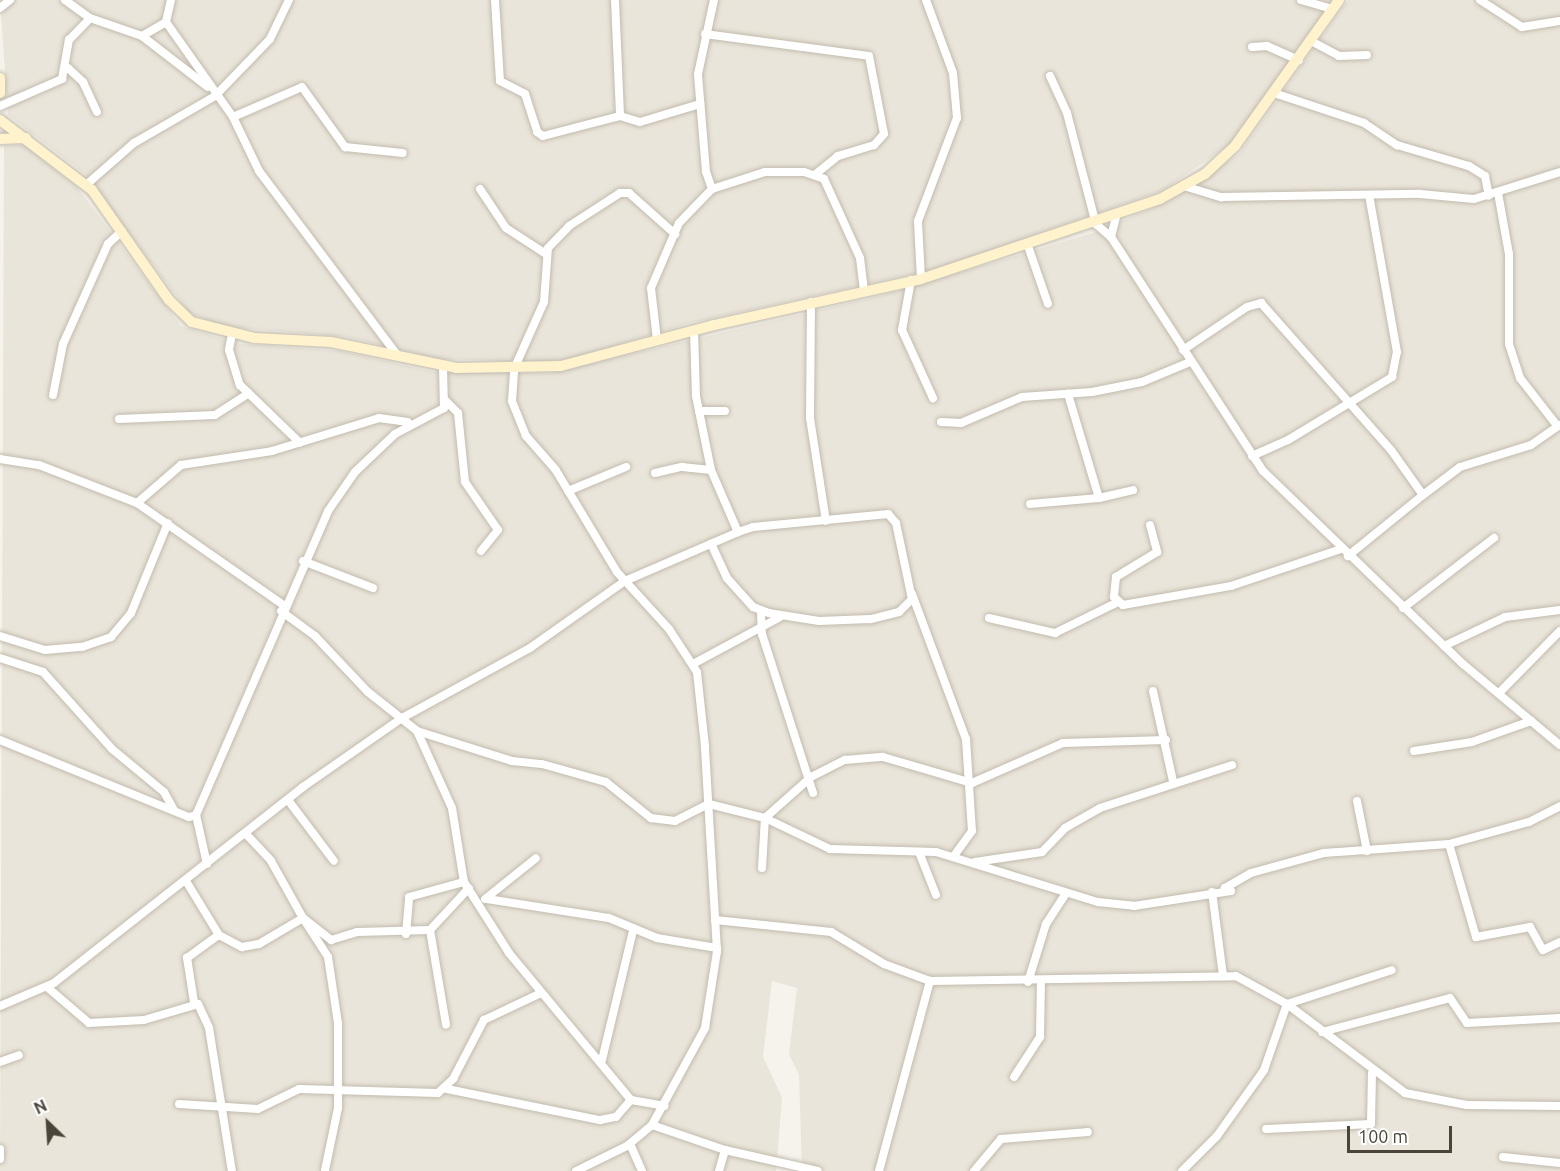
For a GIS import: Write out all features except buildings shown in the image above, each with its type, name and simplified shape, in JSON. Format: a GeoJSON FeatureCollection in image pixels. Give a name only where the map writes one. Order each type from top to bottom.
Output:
{"type":"FeatureCollection","features":[{"type":"Feature","properties":{"kind":"main road"},"geometry":{"type":"LineString","coordinates":[[0,120],[86,185],[122,231],[178,311],[192,322],[232,334],[330,342],[443,366],[514,369],[579,363],[694,330],[916,280],[1116,217],[1184,186],[1235,146],[1277,94],[1336,5]]}},
{"type":"Feature","properties":{"kind":"main road"},"geometry":{"type":"LineString","coordinates":[[0,78],[0,93]]}},
{"type":"Feature","properties":{"kind":"main road"},"geometry":{"type":"LineString","coordinates":[[0,139],[26,138]]}},
{"type":"Feature","properties":{"kind":"street"},"geometry":{"type":"LineString","coordinates":[[0,8],[10,0]]}},
{"type":"Feature","properties":{"kind":"street"},"geometry":{"type":"LineString","coordinates":[[65,0],[90,18],[142,36],[213,93],[233,117],[259,171],[397,355]]}},
{"type":"Feature","properties":{"kind":"street"},"geometry":{"type":"LineString","coordinates":[[142,36],[166,22],[171,0]]}},
{"type":"Feature","properties":{"kind":"street"},"geometry":{"type":"LineString","coordinates":[[86,185],[134,143],[213,93],[270,39],[289,0]]}},
{"type":"Feature","properties":{"kind":"street"},"geometry":{"type":"LineString","coordinates":[[495,0],[500,81],[525,94],[537,132],[543,136],[620,116],[640,122],[700,104]]}},
{"type":"Feature","properties":{"kind":"street"},"geometry":{"type":"LineString","coordinates":[[615,0],[620,116]]}},
{"type":"Feature","properties":{"kind":"street"},"geometry":{"type":"LineString","coordinates":[[712,189],[700,104],[705,33],[714,0]]}},
{"type":"Feature","properties":{"kind":"street"},"geometry":{"type":"LineString","coordinates":[[926,0],[953,73],[957,118],[918,221],[916,280],[902,330],[933,398]]}},
{"type":"Feature","properties":{"kind":"street"},"geometry":{"type":"LineString","coordinates":[[1301,0],[1336,5]]}},
{"type":"Feature","properties":{"kind":"street"},"geometry":{"type":"LineString","coordinates":[[1480,0],[1522,27],[1560,21]]}},
{"type":"Feature","properties":{"kind":"street"},"geometry":{"type":"LineString","coordinates":[[0,106],[52,87],[68,68],[69,40],[90,18]]}},
{"type":"Feature","properties":{"kind":"street"},"geometry":{"type":"LineString","coordinates":[[166,22],[196,59],[213,93]]}},
{"type":"Feature","properties":{"kind":"street"},"geometry":{"type":"LineString","coordinates":[[657,340],[651,288],[675,234],[712,189],[765,172],[816,174],[838,156],[874,145],[884,134],[870,56],[705,33]]}},
{"type":"Feature","properties":{"kind":"street"},"geometry":{"type":"LineString","coordinates":[[1311,42],[1339,56],[1367,55]]}},
{"type":"Feature","properties":{"kind":"street"},"geometry":{"type":"LineString","coordinates":[[1252,47],[1267,46],[1299,60]]}},
{"type":"Feature","properties":{"kind":"street"},"geometry":{"type":"LineString","coordinates":[[68,68],[83,82],[97,112]]}},
{"type":"Feature","properties":{"kind":"street"},"geometry":{"type":"LineString","coordinates":[[1050,76],[1067,113],[1096,224],[1111,237],[1252,456],[1341,549],[1403,608],[1560,746]]}},
{"type":"Feature","properties":{"kind":"street"},"geometry":{"type":"LineString","coordinates":[[233,117],[302,87],[345,147],[403,153]]}},
{"type":"Feature","properties":{"kind":"street"},"geometry":{"type":"LineString","coordinates":[[1277,94],[1364,123],[1397,145],[1469,166],[1485,176],[1489,196]]}},
{"type":"Feature","properties":{"kind":"street"},"geometry":{"type":"LineString","coordinates":[[1184,186],[1221,197],[1489,196],[1560,172]]}},
{"type":"Feature","properties":{"kind":"street"},"geometry":{"type":"LineString","coordinates":[[816,174],[834,194],[860,258],[864,290]]}},
{"type":"Feature","properties":{"kind":"street"},"geometry":{"type":"LineString","coordinates":[[480,189],[501,224],[546,254]]}},
{"type":"Feature","properties":{"kind":"street"},"geometry":{"type":"LineString","coordinates":[[576,1171],[630,1144],[652,1125],[705,1028],[717,948],[709,804],[693,664],[625,581],[568,491],[518,422],[512,401],[514,369],[544,302],[546,254],[569,226],[620,193],[637,196],[675,234]]}},
{"type":"Feature","properties":{"kind":"street"},"geometry":{"type":"LineString","coordinates":[[1348,556],[1460,467],[1531,445],[1558,425],[1520,378],[1509,344],[1509,254],[1498,193]]}},
{"type":"Feature","properties":{"kind":"street"},"geometry":{"type":"LineString","coordinates":[[1252,456],[1288,441],[1346,403],[1392,377],[1397,352],[1369,195]]}},
{"type":"Feature","properties":{"kind":"street"},"geometry":{"type":"LineString","coordinates":[[1111,237],[1116,217]]}},
{"type":"Feature","properties":{"kind":"street"},"geometry":{"type":"LineString","coordinates":[[53,395],[63,344],[108,244],[122,231]]}},
{"type":"Feature","properties":{"kind":"street"},"geometry":{"type":"LineString","coordinates":[[1028,246],[1048,304]]}},
{"type":"Feature","properties":{"kind":"street"},"geometry":{"type":"LineString","coordinates":[[811,302],[810,418],[826,521]]}},
{"type":"Feature","properties":{"kind":"street"},"geometry":{"type":"LineString","coordinates":[[1183,350],[1246,307],[1261,303],[1346,403],[1391,450],[1423,495]]}},
{"type":"Feature","properties":{"kind":"street"},"geometry":{"type":"LineString","coordinates":[[694,330],[699,411],[711,470],[738,532]]}},
{"type":"Feature","properties":{"kind":"street"},"geometry":{"type":"LineString","coordinates":[[232,334],[233,371],[249,393],[300,443]]}},
{"type":"Feature","properties":{"kind":"street"},"geometry":{"type":"LineString","coordinates":[[941,422],[961,423],[1022,397],[1068,394],[1142,382],[1190,362]]}},
{"type":"Feature","properties":{"kind":"street"},"geometry":{"type":"LineString","coordinates":[[207,864],[196,815],[303,561],[340,492],[408,422],[440,410],[446,401],[443,366]]}},
{"type":"Feature","properties":{"kind":"street"},"geometry":{"type":"LineString","coordinates":[[119,419],[215,415],[249,393]]}},
{"type":"Feature","properties":{"kind":"street"},"geometry":{"type":"LineString","coordinates":[[1068,394],[1099,498]]}},
{"type":"Feature","properties":{"kind":"street"},"geometry":{"type":"LineString","coordinates":[[446,401],[458,413],[465,482],[498,530],[481,551]]}},
{"type":"Feature","properties":{"kind":"street"},"geometry":{"type":"LineString","coordinates":[[699,411],[725,411]]}},
{"type":"Feature","properties":{"kind":"street"},"geometry":{"type":"LineString","coordinates":[[137,503],[181,465],[300,443],[379,418],[408,422]]}},
{"type":"Feature","properties":{"kind":"street"},"geometry":{"type":"LineString","coordinates":[[0,459],[39,465],[137,503],[168,523],[282,608],[417,731],[512,761],[606,782],[651,818],[675,821],[709,804],[765,818],[830,849],[918,852],[954,856],[1066,892],[1134,906],[1212,892],[1231,891],[1225,888],[1270,867],[1324,854],[1449,844],[1529,822],[1560,806]]}},
{"type":"Feature","properties":{"kind":"street"},"geometry":{"type":"LineString","coordinates":[[568,491],[626,467]]}},
{"type":"Feature","properties":{"kind":"street"},"geometry":{"type":"LineString","coordinates":[[654,473],[682,467],[711,470]]}},
{"type":"Feature","properties":{"kind":"street"},"geometry":{"type":"LineString","coordinates":[[1030,504],[1099,498],[1132,490]]}},
{"type":"Feature","properties":{"kind":"street"},"geometry":{"type":"LineString","coordinates":[[0,1006],[47,987],[247,835],[288,800],[402,718],[530,648],[625,581],[738,532],[826,521],[894,517],[911,593],[960,713],[972,783],[972,831],[954,856]]}},
{"type":"Feature","properties":{"kind":"street"},"geometry":{"type":"LineString","coordinates":[[0,636],[45,650],[82,647],[111,638],[131,613],[168,523]]}},
{"type":"Feature","properties":{"kind":"street"},"geometry":{"type":"LineString","coordinates":[[1118,602],[1112,592],[1120,570],[1158,549],[1150,525]]}},
{"type":"Feature","properties":{"kind":"street"},"geometry":{"type":"LineString","coordinates":[[1403,608],[1494,538]]}},
{"type":"Feature","properties":{"kind":"street"},"geometry":{"type":"LineString","coordinates":[[711,544],[727,578],[761,611],[780,616],[819,621],[889,616],[907,607],[911,593]]}},
{"type":"Feature","properties":{"kind":"street"},"geometry":{"type":"LineString","coordinates":[[989,618],[1055,633],[1118,602],[1231,586],[1341,549]]}},
{"type":"Feature","properties":{"kind":"street"},"geometry":{"type":"LineString","coordinates":[[303,561],[373,588]]}},
{"type":"Feature","properties":{"kind":"street"},"geometry":{"type":"LineString","coordinates":[[1444,646],[1505,616],[1560,610]]}},
{"type":"Feature","properties":{"kind":"street"},"geometry":{"type":"LineString","coordinates":[[761,611],[761,626],[811,777],[813,793]]}},
{"type":"Feature","properties":{"kind":"street"},"geometry":{"type":"LineString","coordinates":[[693,664],[780,616]]}},
{"type":"Feature","properties":{"kind":"street"},"geometry":{"type":"LineString","coordinates":[[1499,693],[1560,631]]}},
{"type":"Feature","properties":{"kind":"street"},"geometry":{"type":"LineString","coordinates":[[0,658],[43,672],[112,749],[159,787],[174,810]]}},
{"type":"Feature","properties":{"kind":"street"},"geometry":{"type":"LineString","coordinates":[[1152,691],[1166,740],[1173,781]]}},
{"type":"Feature","properties":{"kind":"street"},"geometry":{"type":"LineString","coordinates":[[1414,751],[1472,742],[1531,721]]}},
{"type":"Feature","properties":{"kind":"street"},"geometry":{"type":"LineString","coordinates":[[417,731],[452,808],[467,885],[484,900],[540,994],[602,1060],[630,1100],[664,1106]]}},
{"type":"Feature","properties":{"kind":"street"},"geometry":{"type":"LineString","coordinates":[[0,740],[174,810],[196,815]]}},
{"type":"Feature","properties":{"kind":"street"},"geometry":{"type":"LineString","coordinates":[[762,868],[765,818],[811,777],[844,760],[883,757],[972,783],[1063,743],[1166,740]]}},
{"type":"Feature","properties":{"kind":"street"},"geometry":{"type":"LineString","coordinates":[[970,863],[1042,852],[1079,819],[1173,781],[1232,765]]}},
{"type":"Feature","properties":{"kind":"street"},"geometry":{"type":"LineString","coordinates":[[288,800],[334,861]]}},
{"type":"Feature","properties":{"kind":"street"},"geometry":{"type":"LineString","coordinates":[[1357,801],[1367,851]]}},
{"type":"Feature","properties":{"kind":"street"},"geometry":{"type":"LineString","coordinates":[[247,835],[271,861],[328,957],[334,986],[338,1090],[327,1171]]}},
{"type":"Feature","properties":{"kind":"street"},"geometry":{"type":"LineString","coordinates":[[1449,844],[1476,937],[1530,927],[1543,950],[1560,942]]}},
{"type":"Feature","properties":{"kind":"street"},"geometry":{"type":"LineString","coordinates":[[918,852],[936,896]]}},
{"type":"Feature","properties":{"kind":"street"},"geometry":{"type":"LineString","coordinates":[[484,900],[536,858]]}},
{"type":"Feature","properties":{"kind":"street"},"geometry":{"type":"LineString","coordinates":[[186,881],[219,935],[242,947],[259,944],[303,918]]}},
{"type":"Feature","properties":{"kind":"street"},"geometry":{"type":"LineString","coordinates":[[303,918],[331,940],[376,930],[406,934],[430,930],[467,885]]}},
{"type":"Feature","properties":{"kind":"street"},"geometry":{"type":"LineString","coordinates":[[406,934],[409,897],[467,885]]}},
{"type":"Feature","properties":{"kind":"street"},"geometry":{"type":"LineString","coordinates":[[1028,982],[1046,924],[1066,892]]}},
{"type":"Feature","properties":{"kind":"street"},"geometry":{"type":"LineString","coordinates":[[1212,892],[1223,976]]}},
{"type":"Feature","properties":{"kind":"street"},"geometry":{"type":"LineString","coordinates":[[484,900],[609,918],[633,931],[717,948]]}},
{"type":"Feature","properties":{"kind":"street"},"geometry":{"type":"LineString","coordinates":[[715,920],[831,932],[884,964],[930,981],[1041,982],[1223,976],[1246,980],[1287,1004],[1372,1073],[1405,1093],[1431,1101],[1560,1106]]}},
{"type":"Feature","properties":{"kind":"street"},"geometry":{"type":"LineString","coordinates":[[430,930],[446,1025]]}},
{"type":"Feature","properties":{"kind":"street"},"geometry":{"type":"LineString","coordinates":[[602,1060],[633,931]]}},
{"type":"Feature","properties":{"kind":"street"},"geometry":{"type":"LineString","coordinates":[[219,935],[187,958],[194,1002],[209,1028],[232,1171]]}},
{"type":"Feature","properties":{"kind":"street"},"geometry":{"type":"LineString","coordinates":[[1287,1004],[1392,970]]}},
{"type":"Feature","properties":{"kind":"street"},"geometry":{"type":"LineString","coordinates":[[879,1171],[930,981]]}},
{"type":"Feature","properties":{"kind":"street"},"geometry":{"type":"LineString","coordinates":[[1014,1077],[1040,1037],[1041,982]]}},
{"type":"Feature","properties":{"kind":"street"},"geometry":{"type":"LineString","coordinates":[[47,987],[89,1023],[144,1020],[194,1002]]}},
{"type":"Feature","properties":{"kind":"street"},"geometry":{"type":"LineString","coordinates":[[447,1089],[484,1020],[540,994]]}},
{"type":"Feature","properties":{"kind":"street"},"geometry":{"type":"LineString","coordinates":[[1322,1032],[1450,998],[1467,1023],[1560,1018]]}},
{"type":"Feature","properties":{"kind":"street"},"geometry":{"type":"LineString","coordinates":[[1182,1171],[1217,1136],[1264,1070],[1287,1004]]}},
{"type":"Feature","properties":{"kind":"street"},"geometry":{"type":"LineString","coordinates":[[0,1062],[19,1055]]}},
{"type":"Feature","properties":{"kind":"street"},"geometry":{"type":"LineString","coordinates":[[1266,1129],[1371,1124],[1372,1073]]}},
{"type":"Feature","properties":{"kind":"street"},"geometry":{"type":"LineString","coordinates":[[178,1104],[258,1109],[299,1089],[403,1095],[447,1089],[600,1120],[616,1117],[630,1100]]}},
{"type":"Feature","properties":{"kind":"street"},"geometry":{"type":"LineString","coordinates":[[652,1125],[725,1150],[818,1171]]}},
{"type":"Feature","properties":{"kind":"street"},"geometry":{"type":"LineString","coordinates":[[974,1171],[1001,1139],[1088,1132]]}},
{"type":"Feature","properties":{"kind":"street"},"geometry":{"type":"LineString","coordinates":[[630,1144],[642,1171]]}},
{"type":"Feature","properties":{"kind":"street"},"geometry":{"type":"LineString","coordinates":[[0,1149],[0,1159]]}},
{"type":"Feature","properties":{"kind":"street"},"geometry":{"type":"LineString","coordinates":[[719,1171],[725,1150]]}},
{"type":"Feature","properties":{"kind":"street"},"geometry":{"type":"LineString","coordinates":[[1503,1157],[1560,1163]]}},
{"type":"Feature","properties":{"kind":"shaded area"},"geometry":{"type":"Polygon","coordinates":[[[0,0],[1333,0],[1230,144],[1162,191],[931,270],[690,323],[571,359],[539,362],[439,359],[347,337],[227,327],[189,313],[85,174],[8,115],[0,0]]]}},
{"type":"Feature","properties":{"kind":"shaded area"},"geometry":{"type":"Polygon","coordinates":[[[1348,0],[1560,0],[1560,1171],[802,1171],[799,1075],[789,1054],[797,988],[772,981],[763,1057],[782,1097],[776,1171],[0,1171],[4,146],[24,145],[76,186],[181,326],[240,344],[340,351],[434,372],[550,373],[884,295],[1096,232],[1169,201],[1239,154],[1348,0]]]}}]}
